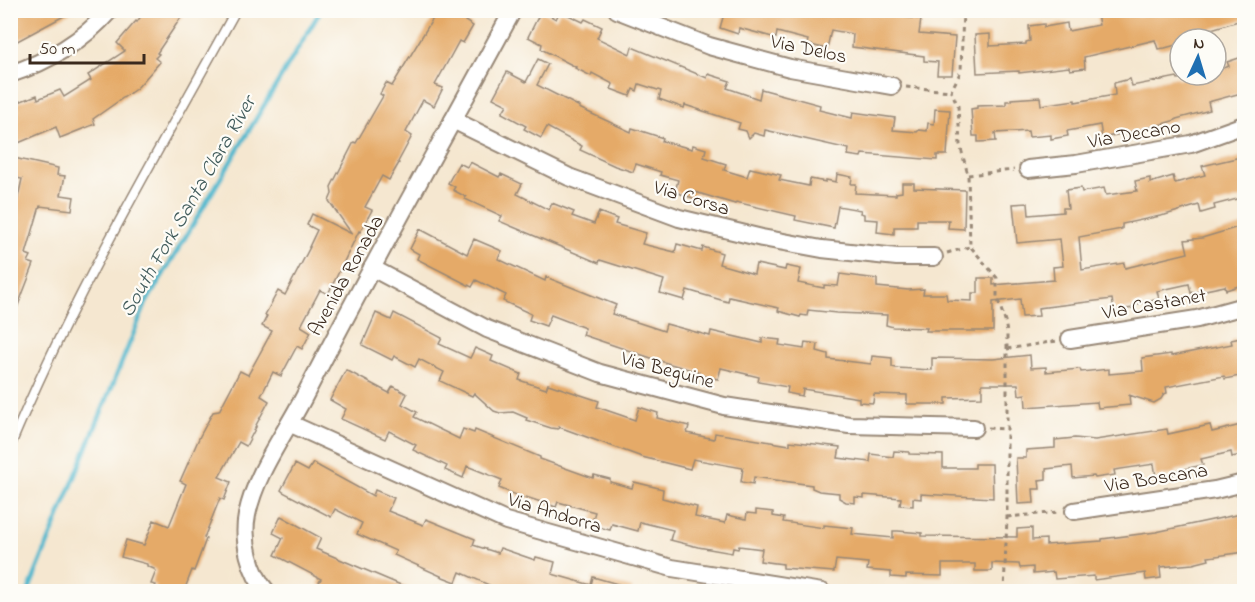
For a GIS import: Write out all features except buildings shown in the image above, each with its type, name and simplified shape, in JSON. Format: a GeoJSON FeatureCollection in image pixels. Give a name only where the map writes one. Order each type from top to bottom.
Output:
{"type":"FeatureCollection","features":[{"type":"Feature","properties":{"kind":"street"},"geometry":{"type":"LineString","coordinates":[[10,74],[59,54],[110,10]]}},
{"type":"Feature","properties":{"kind":"street","name":"Avenida Ronada"},"geometry":{"type":"LineString","coordinates":[[267,591],[253,567],[247,546],[246,518],[255,486],[291,424],[372,268],[513,10]]}},
{"type":"Feature","properties":{"kind":"street","name":"Via Delos"},"geometry":{"type":"LineString","coordinates":[[617,10],[709,46],[790,68],[892,86]]}},
{"type":"Feature","properties":{"kind":"street","name":"Via Corsa"},"geometry":{"type":"LineString","coordinates":[[453,120],[569,177],[679,218],[762,238],[822,249],[897,257],[934,257]]}},
{"type":"Feature","properties":{"kind":"street","name":"Via Decano"},"geometry":{"type":"LineString","coordinates":[[1028,169],[1076,164],[1191,144],[1245,125]]}},
{"type":"Feature","properties":{"kind":"street","name":"Via Beguine"},"geometry":{"type":"LineString","coordinates":[[372,268],[487,328],[559,357],[600,373],[724,406],[849,425],[974,428]]}},
{"type":"Feature","properties":{"kind":"street","name":"Via Castanet"},"geometry":{"type":"LineString","coordinates":[[1070,339],[1197,319],[1245,306]]}},
{"type":"Feature","properties":{"kind":"street","name":"Via Andorra"},"geometry":{"type":"LineString","coordinates":[[291,424],[506,521],[672,568],[822,591]]}},
{"type":"Feature","properties":{"kind":"street","name":"Via Boscana"},"geometry":{"type":"LineString","coordinates":[[1074,511],[1215,490],[1245,483]]}},
{"type":"Feature","properties":{"kind":"lane"},"geometry":{"type":"LineString","coordinates":[[10,447],[31,397],[80,295],[236,10]]}},
{"type":"Feature","properties":{"kind":"path"},"geometry":{"type":"LineString","coordinates":[[951,91],[961,71],[963,10]]}},
{"type":"Feature","properties":{"kind":"path"},"geometry":{"type":"LineString","coordinates":[[892,86],[951,91]]}},
{"type":"Feature","properties":{"kind":"path"},"geometry":{"type":"LineString","coordinates":[[951,91],[958,106],[960,146],[968,175],[969,246],[997,278],[997,297],[1005,321],[1008,429],[1005,591]]}},
{"type":"Feature","properties":{"kind":"path"},"geometry":{"type":"LineString","coordinates":[[968,175],[1028,169]]}},
{"type":"Feature","properties":{"kind":"path"},"geometry":{"type":"LineString","coordinates":[[934,257],[969,246]]}},
{"type":"Feature","properties":{"kind":"path"},"geometry":{"type":"LineString","coordinates":[[1007,349],[1070,339]]}},
{"type":"Feature","properties":{"kind":"path"},"geometry":{"type":"LineString","coordinates":[[974,428],[1008,429]]}},
{"type":"Feature","properties":{"kind":"path"},"geometry":{"type":"LineString","coordinates":[[1007,518],[1074,511]]}},
{"type":"Feature","properties":{"kind":"waterway","name":"South Fork Santa Clara River"},"geometry":{"type":"LineString","coordinates":[[28,592],[146,303],[321,10]]}}]}
